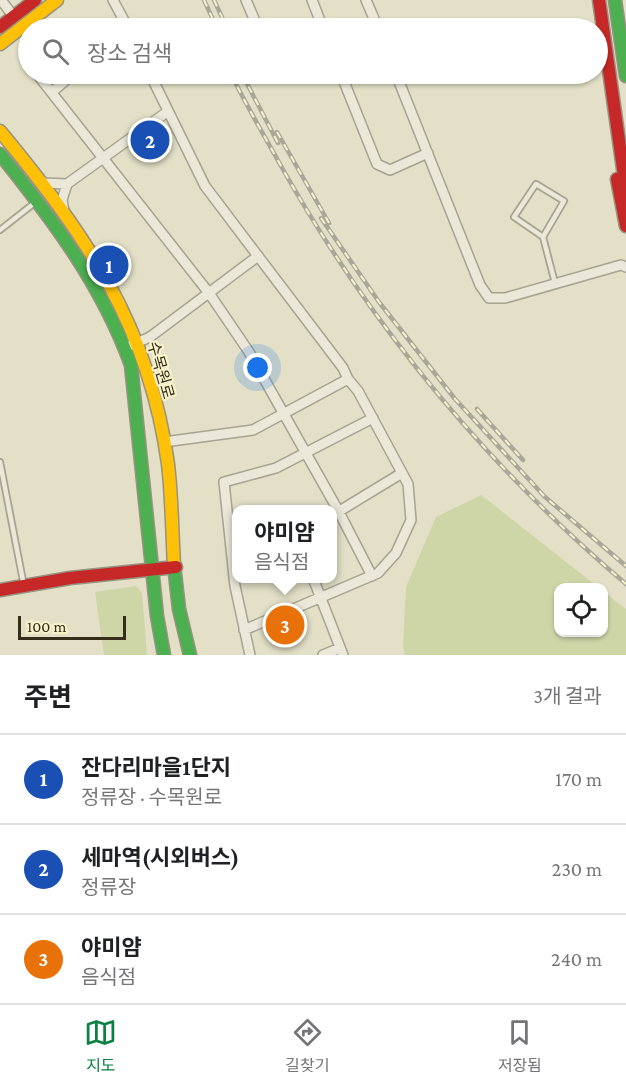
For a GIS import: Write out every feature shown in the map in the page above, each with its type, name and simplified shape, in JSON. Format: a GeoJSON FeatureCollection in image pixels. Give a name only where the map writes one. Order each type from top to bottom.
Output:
{"type":"FeatureCollection","features":[{"type":"Feature","properties":{"kind":"street"},"geometry":{"type":"LineString","coordinates":[[1,0],[14,17]]}},
{"type":"Feature","properties":{"kind":"street"},"geometry":{"type":"LineString","coordinates":[[0,27],[35,0]]}},
{"type":"Feature","properties":{"kind":"street"},"geometry":{"type":"LineString","coordinates":[[34,18],[57,0]]}},
{"type":"Feature","properties":{"kind":"street"},"geometry":{"type":"LineString","coordinates":[[113,0],[123,18]]}},
{"type":"Feature","properties":{"kind":"street"},"geometry":{"type":"LineString","coordinates":[[246,0],[254,18]]}},
{"type":"Feature","properties":{"kind":"street"},"geometry":{"type":"LineString","coordinates":[[312,0],[319,18]]}},
{"type":"Feature","properties":{"kind":"street"},"geometry":{"type":"LineString","coordinates":[[366,0],[374,18]]}},
{"type":"Feature","properties":{"kind":"street"},"geometry":{"type":"LineString","coordinates":[[590,0],[593,18]]}},
{"type":"Feature","properties":{"kind":"street"},"geometry":{"type":"LineString","coordinates":[[599,0],[602,18]]}},
{"type":"Feature","properties":{"kind":"street"},"geometry":{"type":"LineString","coordinates":[[606,0],[626,137]]}},
{"type":"Feature","properties":{"kind":"street"},"geometry":{"type":"LineString","coordinates":[[615,0],[626,76]]}},
{"type":"Feature","properties":{"kind":"street"},"geometry":{"type":"LineString","coordinates":[[0,44],[18,30]]}},
{"type":"Feature","properties":{"kind":"street"},"geometry":{"type":"LineString","coordinates":[[608,63],[626,190]]}},
{"type":"Feature","properties":{"kind":"street"},"geometry":{"type":"LineString","coordinates":[[45,84],[106,158],[209,293],[249,352],[332,505]]}},
{"type":"Feature","properties":{"kind":"street"},"geometry":{"type":"LineString","coordinates":[[52,92],[61,84]]}},
{"type":"Feature","properties":{"kind":"street"},"geometry":{"type":"LineString","coordinates":[[154,84],[214,201],[343,368],[348,379],[358,391],[408,484],[411,520],[396,553],[372,576],[244,630]]}},
{"type":"Feature","properties":{"kind":"street"},"geometry":{"type":"LineString","coordinates":[[345,84],[377,164],[390,170],[428,153]]}},
{"type":"Feature","properties":{"kind":"street"},"geometry":{"type":"LineString","coordinates":[[400,84],[484,292],[489,298],[498,299],[624,262]]}},
{"type":"Feature","properties":{"kind":"street"},"geometry":{"type":"LineString","coordinates":[[602,84],[626,226]]}},
{"type":"Feature","properties":{"kind":"street"},"geometry":{"type":"LineString","coordinates":[[42,183],[67,184],[167,112]]}},
{"type":"Feature","properties":{"kind":"street","name":"수목원로"},"geometry":{"type":"LineString","coordinates":[[0,131],[42,183],[102,269],[131,346],[164,442],[179,608],[190,655]]}},
{"type":"Feature","properties":{"kind":"street","name":"수목원로"},"geometry":{"type":"LineString","coordinates":[[0,154],[86,265],[131,346],[130,365],[152,569],[164,655]]}},
{"type":"Feature","properties":{"kind":"street"},"geometry":{"type":"LineString","coordinates":[[64,213],[62,201],[67,184]]}},
{"type":"Feature","properties":{"kind":"street"},"geometry":{"type":"LineString","coordinates":[[131,346],[209,293],[258,256]]}},
{"type":"Feature","properties":{"kind":"street"},"geometry":{"type":"LineString","coordinates":[[164,442],[253,430],[348,379]]}},
{"type":"Feature","properties":{"kind":"street"},"geometry":{"type":"LineString","coordinates":[[232,531],[224,482],[276,468],[373,418]]}},
{"type":"Feature","properties":{"kind":"street"},"geometry":{"type":"LineString","coordinates":[[337,512],[402,473]]}},
{"type":"Feature","properties":{"kind":"street"},"geometry":{"type":"LineString","coordinates":[[337,515],[372,576]]}},
{"type":"Feature","properties":{"kind":"street"},"geometry":{"type":"LineString","coordinates":[[0,590],[176,567]]}},
{"type":"Feature","properties":{"kind":"street"},"geometry":{"type":"LineString","coordinates":[[235,583],[250,655]]}},
{"type":"Feature","properties":{"kind":"street"},"geometry":{"type":"LineString","coordinates":[[315,583],[341,652],[323,655]]}},
{"type":"Feature","properties":{"kind":"lane"},"geometry":{"type":"LineString","coordinates":[[543,237],[564,201],[536,184],[514,217],[543,237],[555,283]]}},
{"type":"Feature","properties":{"kind":"lane"},"geometry":{"type":"LineString","coordinates":[[0,230],[37,201]]}},
{"type":"Feature","properties":{"kind":"lane"},"geometry":{"type":"LineString","coordinates":[[0,462],[24,586]]}},
{"type":"Feature","properties":{"kind":"green space"},"geometry":{"type":"Polygon","coordinates":[[[481,495],[593,583],[554,583],[554,637],[608,637],[608,595],[626,609],[626,655],[405,655],[403,646],[406,587],[436,517],[481,495]]]}},
{"type":"Feature","properties":{"kind":"green space"},"geometry":{"type":"Polygon","coordinates":[[[136,586],[142,593],[147,655],[104,655],[95,592],[136,586]]]}},
{"type":"Feature","properties":{"kind":"railway"},"geometry":{"type":"LineString","coordinates":[[204,0],[212,18]]}},
{"type":"Feature","properties":{"kind":"railway"},"geometry":{"type":"LineString","coordinates":[[214,0],[222,18]]}},
{"type":"Feature","properties":{"kind":"railway"},"geometry":{"type":"LineString","coordinates":[[236,84],[316,224],[393,337],[479,442],[575,539],[626,584]]}},
{"type":"Feature","properties":{"kind":"railway"},"geometry":{"type":"LineString","coordinates":[[247,84],[278,143]]}},
{"type":"Feature","properties":{"kind":"railway"},"geometry":{"type":"LineString","coordinates":[[277,132],[329,223]]}},
{"type":"Feature","properties":{"kind":"railway"},"geometry":{"type":"LineString","coordinates":[[321,218],[379,302],[455,399],[545,497],[626,566]]}},
{"type":"Feature","properties":{"kind":"railway"},"geometry":{"type":"LineString","coordinates":[[477,409],[523,460]]}},
{"type":"Feature","properties":{"kind":"traffic: fast"},"geometry":{"type":"LineString","coordinates":[[615,0],[626,76]]}},
{"type":"Feature","properties":{"kind":"traffic: fast"},"geometry":{"type":"LineString","coordinates":[[0,154],[39,204],[91,280],[131,365],[157,616],[164,655]]}},
{"type":"Feature","properties":{"kind":"traffic: fast"},"geometry":{"type":"LineString","coordinates":[[174,565],[179,609],[190,655]]}},
{"type":"Feature","properties":{"kind":"traffic: slow"},"geometry":{"type":"LineString","coordinates":[[34,18],[57,0]]}},
{"type":"Feature","properties":{"kind":"traffic: slow"},"geometry":{"type":"LineString","coordinates":[[0,44],[18,30]]}},
{"type":"Feature","properties":{"kind":"traffic: slow"},"geometry":{"type":"LineString","coordinates":[[0,131],[60,208],[86,246],[129,325],[146,368],[159,414],[168,464],[174,565]]}},
{"type":"Feature","properties":{"kind":"traffic: jam"},"geometry":{"type":"LineString","coordinates":[[0,27],[35,0]]}},
{"type":"Feature","properties":{"kind":"traffic: jam"},"geometry":{"type":"LineString","coordinates":[[599,0],[602,18]]}},
{"type":"Feature","properties":{"kind":"traffic: jam"},"geometry":{"type":"LineString","coordinates":[[608,63],[626,190]]}},
{"type":"Feature","properties":{"kind":"traffic: jam"},"geometry":{"type":"LineString","coordinates":[[617,179],[626,226]]}},
{"type":"Feature","properties":{"kind":"traffic: jam"},"geometry":{"type":"LineString","coordinates":[[0,590],[70,578],[176,567]]}},
{"type":"Feature","properties":{"kind":"place","name":"세마역(시외버스)"},"geometry":{"type":"Point","coordinates":[150,140]}},
{"type":"Feature","properties":{"kind":"place","name":"잔다리마을1단지"},"geometry":{"type":"Point","coordinates":[109,265]}},
{"type":"Feature","properties":{"kind":"place","name":"야미얌"},"geometry":{"type":"Point","coordinates":[285,625]}}]}
